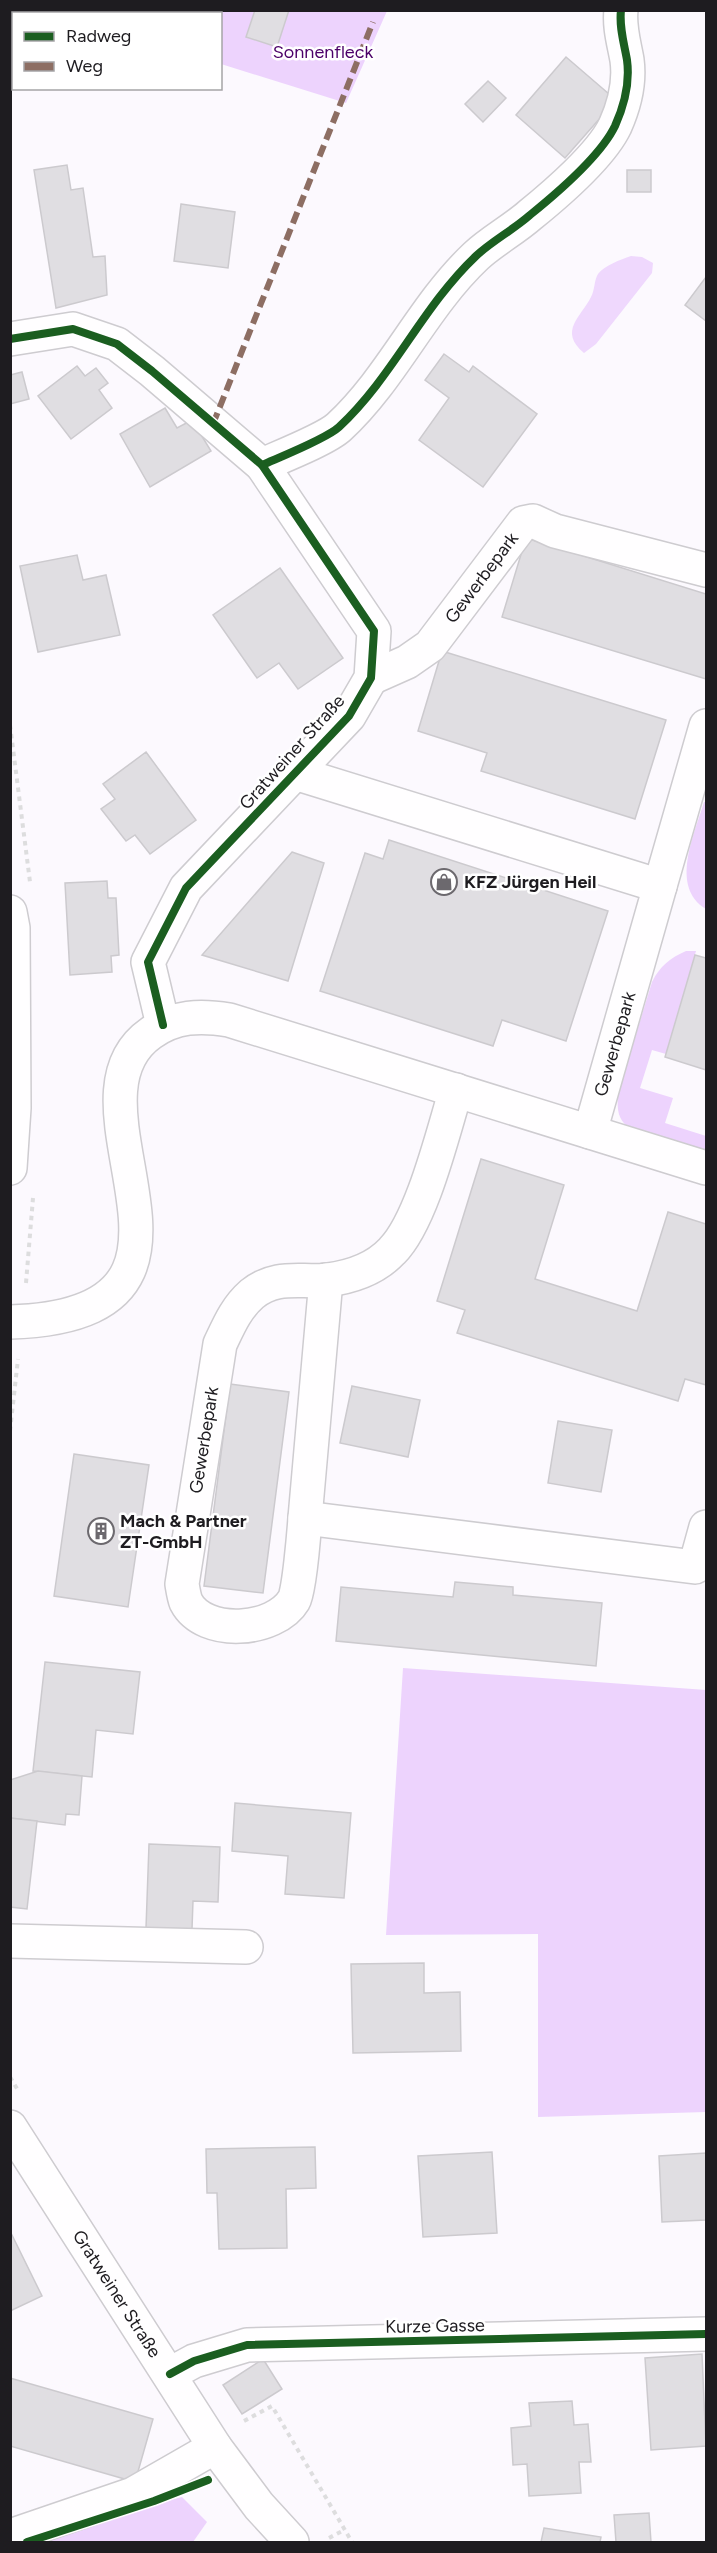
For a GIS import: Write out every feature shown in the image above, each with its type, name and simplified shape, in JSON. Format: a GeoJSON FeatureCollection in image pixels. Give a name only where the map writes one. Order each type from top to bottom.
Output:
{"type":"FeatureCollection","features":[{"type":"Feature","properties":{"kind":"street"},"geometry":{"type":"LineString","coordinates":[[262,465],[337,429],[364,402],[429,309],[455,278],[477,255],[538,208],[586,164],[600,147],[614,129],[626,100],[627,64],[619,22],[621,10]]}},
{"type":"Feature","properties":{"kind":"street","name":"Gratweiner Straße"},"geometry":{"type":"LineString","coordinates":[[10,339],[73,329],[117,344],[152,371],[262,465],[374,631],[371,678],[349,716],[186,888],[148,962],[162,1025]]}},
{"type":"Feature","properties":{"kind":"street","name":"Gewerbepark"},"geometry":{"type":"LineString","coordinates":[[371,678],[407,662],[430,646],[523,523],[533,521],[555,531],[706,570]]}},
{"type":"Feature","properties":{"kind":"street","name":"Gewerbepark"},"geometry":{"type":"LineString","coordinates":[[590,1132],[706,726]]}},
{"type":"Feature","properties":{"kind":"street"},"geometry":{"type":"LineString","coordinates":[[295,773],[660,886]]}},
{"type":"Feature","properties":{"kind":"street"},"geometry":{"type":"LineString","coordinates":[[10,912],[13,928],[14,1107],[10,1168]]}},
{"type":"Feature","properties":{"kind":"street"},"geometry":{"type":"LineString","coordinates":[[17,1322],[85,1310],[104,1301],[125,1279],[134,1249],[136,1225],[123,1132],[121,1100],[123,1076],[131,1053],[144,1038],[162,1025],[182,1018],[204,1016],[229,1020],[706,1168]]}},
{"type":"Feature","properties":{"kind":"street","name":"Gewerbepark"},"geometry":{"type":"LineString","coordinates":[[326,1280],[305,1518],[295,1600],[273,1621],[246,1626],[218,1625],[202,1618],[187,1603],[182,1584],[220,1344],[235,1312],[254,1293],[284,1279],[326,1280],[366,1272],[393,1251],[416,1213],[456,1090]]}},
{"type":"Feature","properties":{"kind":"street"},"geometry":{"type":"LineString","coordinates":[[305,1518],[695,1567],[706,1527]]}},
{"type":"Feature","properties":{"kind":"street"},"geometry":{"type":"LineString","coordinates":[[10,1941],[246,1947]]}},
{"type":"Feature","properties":{"kind":"street","name":"Gratweiner Straße"},"geometry":{"type":"LineString","coordinates":[[10,2127],[215,2446],[254,2499],[292,2542]]}},
{"type":"Feature","properties":{"kind":"street","name":"Kurze Gasse"},"geometry":{"type":"LineString","coordinates":[[170,2374],[194,2361],[247,2345],[706,2334]]}},
{"type":"Feature","properties":{"kind":"street"},"geometry":{"type":"LineString","coordinates":[[10,2536],[133,2494],[215,2446]]}},
{"type":"Feature","properties":{"kind":"path"},"geometry":{"type":"LineString","coordinates":[[10,1431],[17,1322]]}},
{"type":"Feature","properties":{"kind":"path"},"geometry":{"type":"LineString","coordinates":[[321,2542],[344,2530],[352,2542]]}},
{"type":"Feature","properties":{"kind":"green space","name":"Sonnenfleck"},"geometry":{"type":"Polygon","coordinates":[[[207,10],[387,11],[346,103],[222,64],[222,12],[206,12],[207,10]]]}},
{"type":"Feature","properties":{"kind":"green space"},"geometry":{"type":"Polygon","coordinates":[[[704,802],[706,802],[706,909],[695,899],[689,887],[687,874],[691,844],[704,802]]]}},
{"type":"Feature","properties":{"kind":"green space"},"geometry":{"type":"Polygon","coordinates":[[[686,951],[696,951],[666,1054],[652,1050],[640,1088],[673,1098],[665,1123],[706,1136],[706,1156],[631,1129],[620,1118],[618,1109],[618,1093],[652,982],[666,963],[686,951]]]}},
{"type":"Feature","properties":{"kind":"green space"},"geometry":{"type":"Polygon","coordinates":[[[403,1668],[706,1690],[706,2112],[538,2117],[538,1934],[386,1935],[403,1668]]]}},
{"type":"Feature","properties":{"kind":"green space"},"geometry":{"type":"Polygon","coordinates":[[[182,2497],[207,2522],[193,2542],[17,2542],[89,2519],[182,2497]]]}},
{"type":"Feature","properties":{"kind":"shaded area"},"geometry":{"type":"Polygon","coordinates":[[[631,256],[642,257],[653,263],[652,273],[596,344],[584,353],[576,345],[572,331],[592,294],[597,276],[609,265],[631,256]]]}},
{"type":"Feature","properties":{"kind":"building"},"geometry":{"type":"Polygon","coordinates":[[[255,10],[289,10],[277,47],[246,37],[255,10]]]}},
{"type":"Feature","properties":{"kind":"building"},"geometry":{"type":"Polygon","coordinates":[[[566,57],[616,100],[565,158],[516,115],[566,57]]]}},
{"type":"Feature","properties":{"kind":"building"},"geometry":{"type":"Polygon","coordinates":[[[488,81],[506,98],[483,122],[465,104],[488,81]]]}},
{"type":"Feature","properties":{"kind":"building"},"geometry":{"type":"Polygon","coordinates":[[[67,165],[71,190],[83,188],[93,257],[105,256],[107,295],[56,308],[34,170],[67,165]]]}},
{"type":"Feature","properties":{"kind":"building"},"geometry":{"type":"Polygon","coordinates":[[[627,170],[651,170],[651,192],[627,192],[627,170]]]}},
{"type":"Feature","properties":{"kind":"building"},"geometry":{"type":"Polygon","coordinates":[[[181,204],[235,212],[228,268],[174,261],[181,204]]]}},
{"type":"Feature","properties":{"kind":"building"},"geometry":{"type":"Polygon","coordinates":[[[706,277],[706,321],[685,305],[706,277]]]}},
{"type":"Feature","properties":{"kind":"building"},"geometry":{"type":"Polygon","coordinates":[[[444,354],[469,372],[473,366],[537,414],[483,487],[419,440],[449,398],[425,380],[444,354]]]}},
{"type":"Feature","properties":{"kind":"building"},"geometry":{"type":"Polygon","coordinates":[[[77,366],[85,376],[96,368],[108,383],[99,390],[112,408],[71,439],[38,396],[77,366]]]}},
{"type":"Feature","properties":{"kind":"building"},"geometry":{"type":"Polygon","coordinates":[[[22,372],[29,399],[10,404],[10,375],[22,372]]]}},
{"type":"Feature","properties":{"kind":"building"},"geometry":{"type":"Polygon","coordinates":[[[165,408],[177,428],[192,420],[211,451],[150,487],[120,434],[165,408]]]}},
{"type":"Feature","properties":{"kind":"building"},"geometry":{"type":"Polygon","coordinates":[[[526,538],[706,594],[706,679],[502,617],[526,538]]]}},
{"type":"Feature","properties":{"kind":"building"},"geometry":{"type":"Polygon","coordinates":[[[77,555],[83,580],[106,575],[120,635],[38,652],[20,566],[77,555]]]}},
{"type":"Feature","properties":{"kind":"building"},"geometry":{"type":"Polygon","coordinates":[[[280,568],[343,658],[298,689],[279,663],[257,678],[213,615],[280,568]]]}},
{"type":"Feature","properties":{"kind":"building"},"geometry":{"type":"Polygon","coordinates":[[[442,651],[666,720],[635,819],[481,771],[487,753],[418,731],[442,651]]]}},
{"type":"Feature","properties":{"kind":"building"},"geometry":{"type":"Polygon","coordinates":[[[146,752],[196,820],[150,854],[135,835],[126,841],[101,809],[115,799],[103,784],[146,752]]]}},
{"type":"Feature","properties":{"kind":"building"},"geometry":{"type":"Polygon","coordinates":[[[389,840],[608,911],[566,1041],[502,1020],[493,1046],[320,991],[365,853],[383,859],[389,840]]]}},
{"type":"Feature","properties":{"kind":"building"},"geometry":{"type":"Polygon","coordinates":[[[292,852],[324,863],[288,981],[202,955],[292,852]]]}},
{"type":"Feature","properties":{"kind":"building"},"geometry":{"type":"Polygon","coordinates":[[[107,881],[108,898],[116,898],[119,955],[111,956],[112,972],[70,975],[65,883],[107,881]]]}},
{"type":"Feature","properties":{"kind":"building"},"geometry":{"type":"Polygon","coordinates":[[[695,955],[706,958],[706,1070],[665,1057],[695,955]]]}},
{"type":"Feature","properties":{"kind":"building"},"geometry":{"type":"Polygon","coordinates":[[[481,1159],[564,1185],[535,1279],[637,1311],[668,1212],[706,1224],[706,1385],[685,1379],[678,1401],[457,1333],[465,1310],[437,1301],[481,1159]]]}},
{"type":"Feature","properties":{"kind":"building"},"geometry":{"type":"Polygon","coordinates":[[[230,1384],[289,1392],[263,1593],[204,1586],[230,1384]]]}},
{"type":"Feature","properties":{"kind":"building"},"geometry":{"type":"Polygon","coordinates":[[[352,1386],[420,1400],[408,1457],[340,1443],[352,1386]]]}},
{"type":"Feature","properties":{"kind":"building"},"geometry":{"type":"Polygon","coordinates":[[[558,1421],[612,1430],[601,1492],[548,1483],[558,1421]]]}},
{"type":"Feature","properties":{"kind":"building","name":"Mach & Partner ZT-GmbH"},"geometry":{"type":"Polygon","coordinates":[[[74,1454],[149,1465],[128,1607],[54,1596],[74,1454]]]}},
{"type":"Feature","properties":{"kind":"building"},"geometry":{"type":"Polygon","coordinates":[[[455,1582],[513,1587],[513,1595],[602,1603],[596,1666],[336,1641],[341,1587],[453,1597],[455,1582]]]}},
{"type":"Feature","properties":{"kind":"building"},"geometry":{"type":"Polygon","coordinates":[[[45,1662],[140,1672],[133,1734],[96,1730],[92,1777],[33,1771],[45,1662]]]}},
{"type":"Feature","properties":{"kind":"building"},"geometry":{"type":"Polygon","coordinates":[[[38,1771],[82,1776],[79,1815],[66,1814],[65,1825],[10,1818],[10,1780],[38,1771]]]}},
{"type":"Feature","properties":{"kind":"building"},"geometry":{"type":"Polygon","coordinates":[[[235,1803],[351,1813],[344,1898],[285,1894],[288,1856],[232,1851],[235,1803]]]}},
{"type":"Feature","properties":{"kind":"building"},"geometry":{"type":"Polygon","coordinates":[[[10,1818],[37,1821],[27,1909],[10,1907],[10,1818]]]}},
{"type":"Feature","properties":{"kind":"building"},"geometry":{"type":"Polygon","coordinates":[[[149,1844],[220,1847],[218,1902],[193,1901],[192,1929],[146,1928],[149,1844]]]}},
{"type":"Feature","properties":{"kind":"building"},"geometry":{"type":"Polygon","coordinates":[[[424,1963],[424,1993],[460,1992],[461,2051],[353,2053],[351,1964],[424,1963]]]}},
{"type":"Feature","properties":{"kind":"building"},"geometry":{"type":"Polygon","coordinates":[[[315,2147],[316,2188],[286,2189],[287,2248],[219,2249],[217,2193],[207,2193],[206,2149],[315,2147]]]}},
{"type":"Feature","properties":{"kind":"building"},"geometry":{"type":"Polygon","coordinates":[[[492,2152],[497,2233],[423,2237],[418,2156],[492,2152]]]}},
{"type":"Feature","properties":{"kind":"building"},"geometry":{"type":"Polygon","coordinates":[[[706,2153],[706,2220],[662,2222],[659,2156],[706,2153]]]}},
{"type":"Feature","properties":{"kind":"building"},"geometry":{"type":"Polygon","coordinates":[[[10,2231],[42,2296],[10,2311],[10,2231]]]}},
{"type":"Feature","properties":{"kind":"building"},"geometry":{"type":"Polygon","coordinates":[[[702,2354],[706,2446],[651,2450],[645,2358],[702,2354]]]}},
{"type":"Feature","properties":{"kind":"building"},"geometry":{"type":"Polygon","coordinates":[[[263,2359],[282,2389],[242,2414],[223,2385],[263,2359]]]}},
{"type":"Feature","properties":{"kind":"building"},"geometry":{"type":"Polygon","coordinates":[[[10,2378],[153,2419],[135,2482],[10,2446],[10,2378]]]}},
{"type":"Feature","properties":{"kind":"building"},"geometry":{"type":"Polygon","coordinates":[[[572,2401],[574,2425],[588,2424],[591,2462],[579,2462],[581,2493],[529,2496],[527,2464],[513,2465],[511,2428],[531,2426],[529,2403],[572,2401]]]}},
{"type":"Feature","properties":{"kind":"building"},"geometry":{"type":"Polygon","coordinates":[[[649,2513],[651,2542],[616,2542],[614,2515],[649,2513]]]}},
{"type":"Feature","properties":{"kind":"building"},"geometry":{"type":"Polygon","coordinates":[[[544,2528],[601,2537],[600,2542],[541,2542],[544,2528]]]}},
{"type":"Feature","properties":{"kind":"marked path"},"geometry":{"type":"LineString","coordinates":[[213,424],[373,22]]}},
{"type":"Feature","properties":{"kind":"cycle path"},"geometry":{"type":"LineString","coordinates":[[10,339],[73,329],[117,344],[262,465],[324,437],[339,427],[376,386],[439,297],[457,276],[476,256],[565,185],[589,161],[608,137],[621,110],[627,85],[628,68],[621,29],[621,10]]}},
{"type":"Feature","properties":{"kind":"cycle path"},"geometry":{"type":"LineString","coordinates":[[163,1025],[148,962],[186,888],[349,716],[371,678],[374,631],[262,465]]}},
{"type":"Feature","properties":{"kind":"cycle path"},"geometry":{"type":"LineString","coordinates":[[170,2374],[194,2361],[247,2345],[706,2334]]}},
{"type":"Feature","properties":{"kind":"cycle path"},"geometry":{"type":"LineString","coordinates":[[27,2542],[154,2501],[208,2480]]}},
{"type":"Feature","properties":{"kind":"place","name":"KFZ Jürgen Heil"},"geometry":{"type":"Point","coordinates":[444,882]}},
{"type":"Feature","properties":{"kind":"place","name":"Mach & Partner ZT-GmbH"},"geometry":{"type":"Point","coordinates":[101,1531]}}]}
